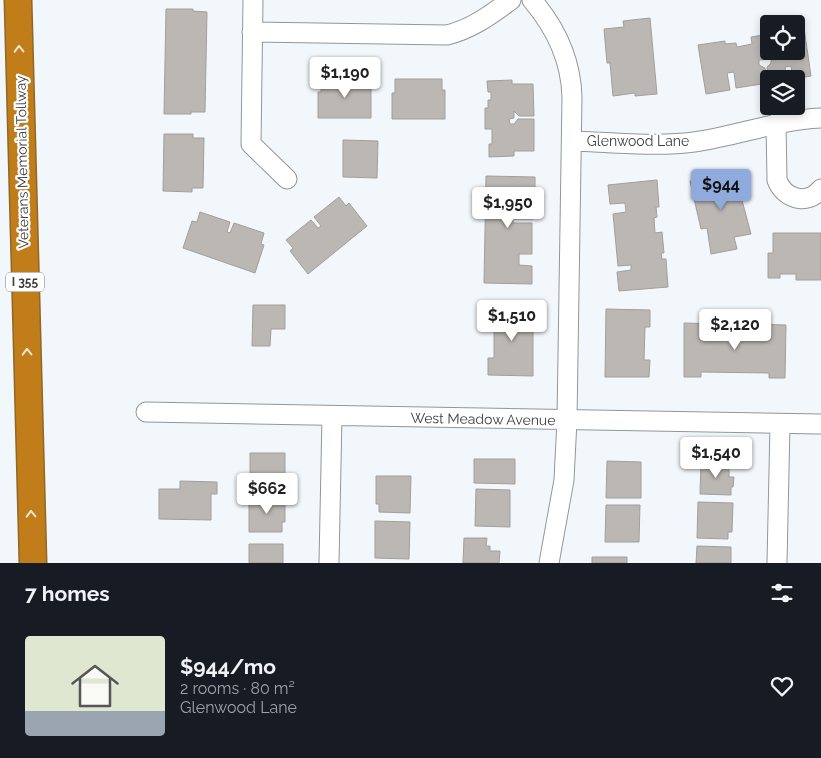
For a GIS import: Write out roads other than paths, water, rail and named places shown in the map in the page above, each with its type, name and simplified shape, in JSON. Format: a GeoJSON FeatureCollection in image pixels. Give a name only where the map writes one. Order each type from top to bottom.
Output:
{"type":"FeatureCollection","features":[{"type":"Feature","properties":{"kind":"highway","name":"Veterans Memorial Tollway"},"geometry":{"type":"LineString","coordinates":[[18,0],[33,563]]}},
{"type":"Feature","properties":{"kind":"street"},"geometry":{"type":"LineString","coordinates":[[253,0],[251,144],[287,179]]}},
{"type":"Feature","properties":{"kind":"street"},"geometry":{"type":"LineString","coordinates":[[252,32],[447,35],[462,31],[476,24],[511,0]]}},
{"type":"Feature","properties":{"kind":"street"},"geometry":{"type":"LineString","coordinates":[[532,0],[547,17],[561,43],[570,72],[572,92],[568,420],[564,480],[549,563]]}},
{"type":"Feature","properties":{"kind":"street","name":"Glenwood Lane"},"geometry":{"type":"LineString","coordinates":[[572,141],[693,142],[776,123],[821,118]]}},
{"type":"Feature","properties":{"kind":"street"},"geometry":{"type":"LineString","coordinates":[[776,123],[777,180],[779,187],[789,196],[804,199],[811,198],[821,189]]}},
{"type":"Feature","properties":{"kind":"street","name":"West Meadow Avenue"},"geometry":{"type":"LineString","coordinates":[[146,412],[821,424]]}},
{"type":"Feature","properties":{"kind":"street"},"geometry":{"type":"LineString","coordinates":[[329,563],[332,416]]}},
{"type":"Feature","properties":{"kind":"street"},"geometry":{"type":"LineString","coordinates":[[777,563],[780,424]]}}]}
